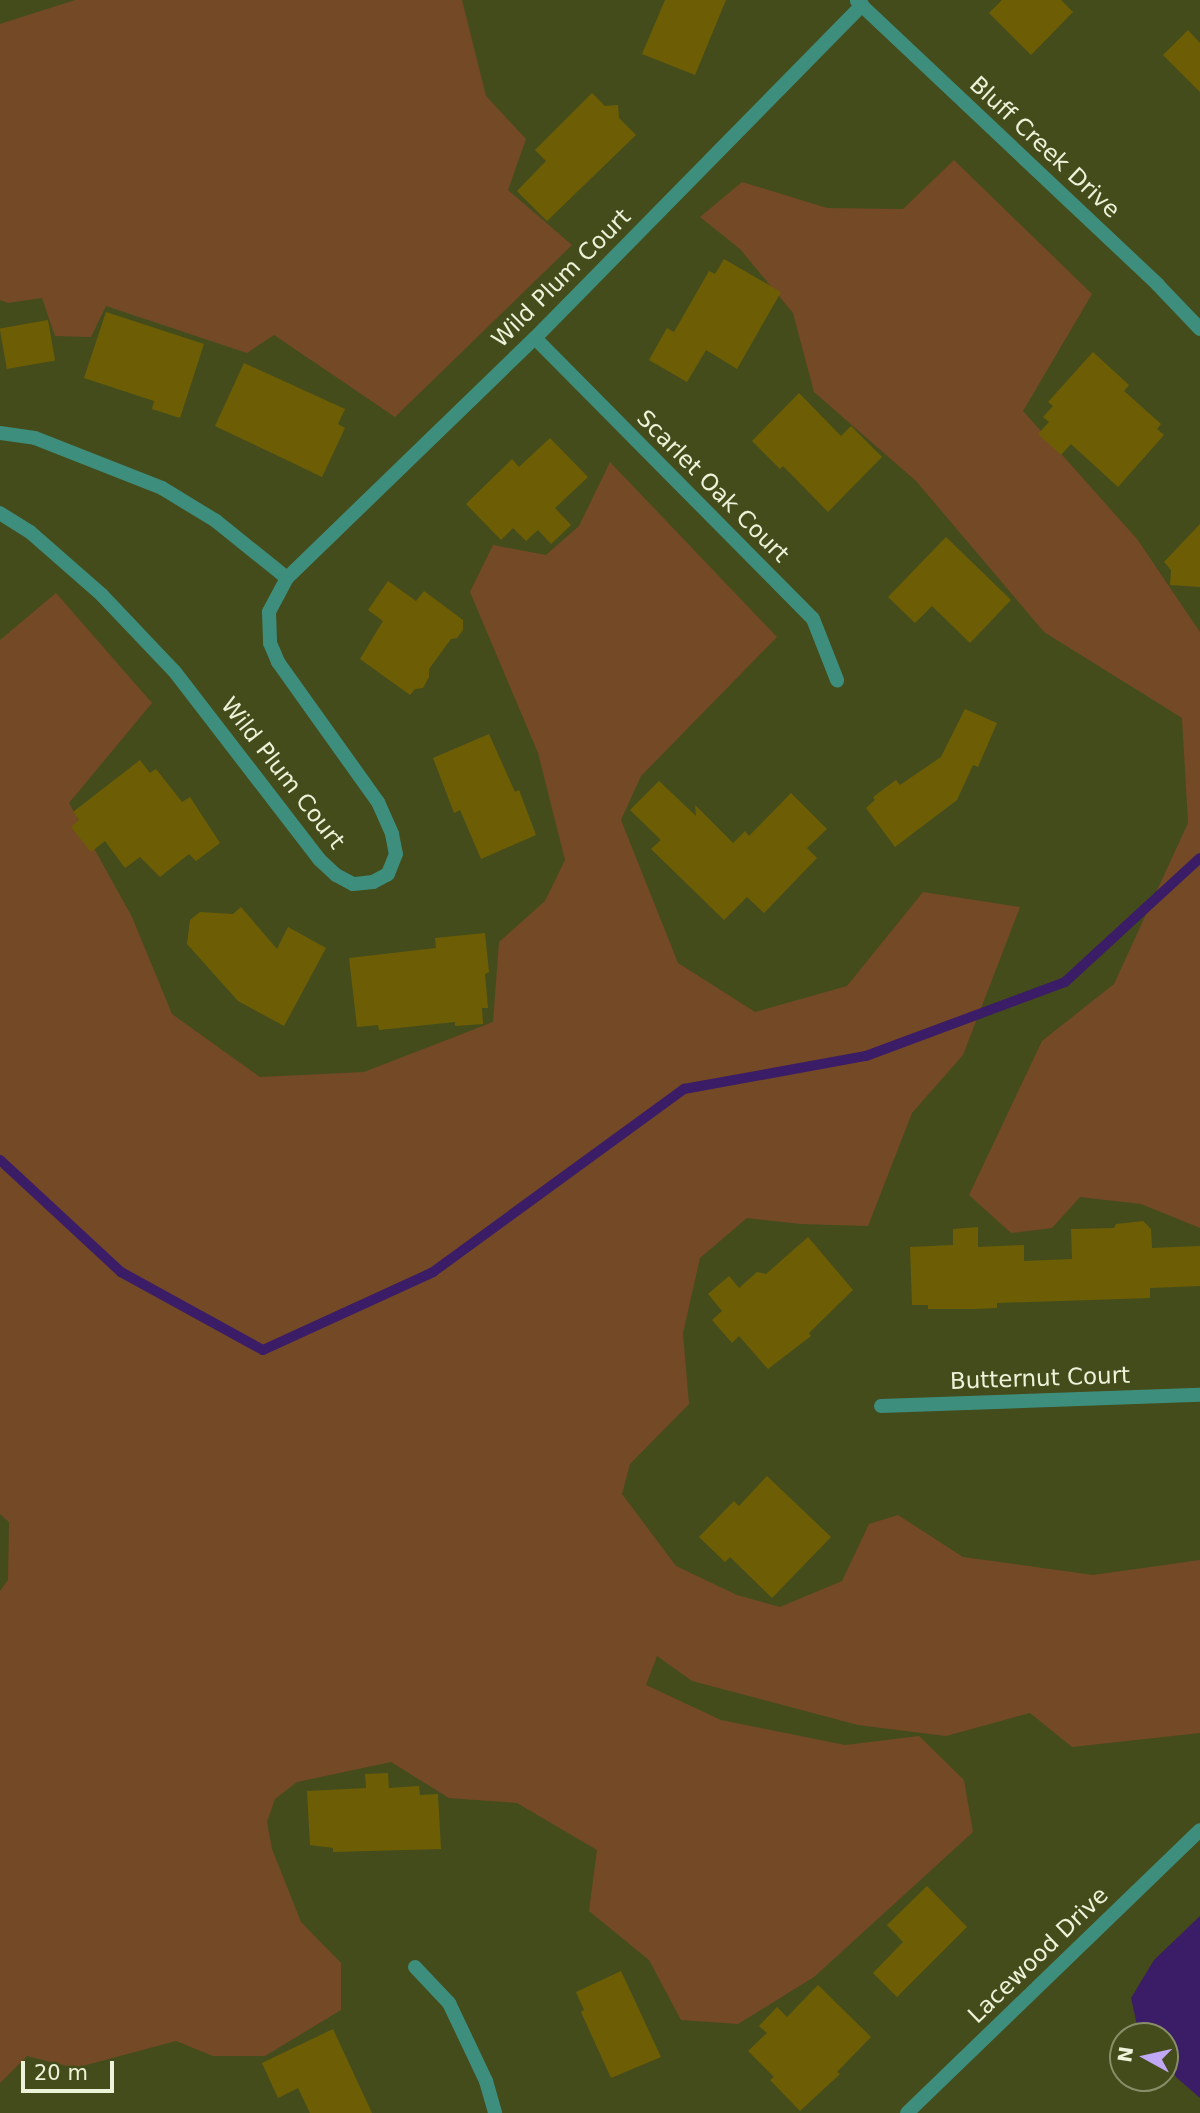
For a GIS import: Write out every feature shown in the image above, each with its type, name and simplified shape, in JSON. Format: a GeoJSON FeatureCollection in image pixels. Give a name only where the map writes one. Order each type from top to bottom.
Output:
{"type":"FeatureCollection","features":[{"type":"Feature","properties":{"kind":"street","name":"Bluff Creek Drive"},"geometry":{"type":"LineString","coordinates":[[859,3],[1158,285],[1200,329]]}},
{"type":"Feature","properties":{"kind":"street","name":"Wild Plum Court"},"geometry":{"type":"LineString","coordinates":[[0,513],[30,532],[102,595],[174,671],[319,859],[335,875],[353,884],[373,882],[388,874],[396,854],[392,834],[378,802],[278,662],[270,643],[269,612],[288,578],[535,338],[859,3]]}},
{"type":"Feature","properties":{"kind":"street","name":"Scarlet Oak Court"},"geometry":{"type":"LineString","coordinates":[[535,338],[813,619],[837,680]]}},
{"type":"Feature","properties":{"kind":"street"},"geometry":{"type":"LineString","coordinates":[[0,433],[34,438],[162,488],[216,521],[288,578]]}},
{"type":"Feature","properties":{"kind":"street","name":"Butternut Court"},"geometry":{"type":"LineString","coordinates":[[881,1406],[1200,1395]]}},
{"type":"Feature","properties":{"kind":"street","name":"Lacewood Drive"},"geometry":{"type":"LineString","coordinates":[[907,2113],[1200,1830]]}},
{"type":"Feature","properties":{"kind":"street"},"geometry":{"type":"LineString","coordinates":[[415,1967],[449,2003],[486,2081],[495,2113]]}},
{"type":"Feature","properties":{"kind":"shaded area"},"geometry":{"type":"Polygon","coordinates":[[[75,0],[462,0],[486,96],[526,139],[508,190],[572,245],[395,417],[274,335],[247,353],[106,306],[91,337],[55,336],[42,298],[8,303],[0,300],[0,24],[75,0]]]}},
{"type":"Feature","properties":{"kind":"shaded area"},"geometry":{"type":"Polygon","coordinates":[[[954,160],[1092,294],[1023,411],[1137,539],[1200,632],[1200,1228],[1141,1204],[1080,1197],[1052,1228],[1011,1233],[969,1195],[1042,1041],[1114,984],[1188,823],[1182,718],[1044,632],[916,481],[814,392],[793,313],[740,249],[700,217],[742,182],[827,208],[903,209],[954,160]]]}},
{"type":"Feature","properties":{"kind":"shaded area"},"geometry":{"type":"Polygon","coordinates":[[[610,462],[777,637],[641,776],[621,820],[678,963],[755,1012],[847,986],[923,892],[1020,907],[963,1055],[912,1113],[868,1226],[801,1224],[747,1218],[700,1258],[683,1333],[689,1404],[630,1464],[622,1494],[676,1566],[737,1595],[780,1607],[842,1581],[869,1524],[898,1515],[963,1557],[1093,1575],[1200,1560],[1200,1733],[1072,1747],[1030,1713],[946,1736],[858,1725],[692,1681],[657,1656],[646,1685],[721,1720],[845,1745],[919,1736],[964,1780],[973,1832],[814,1977],[738,2024],[681,2020],[649,1960],[589,1911],[597,1850],[517,1803],[449,1798],[391,1762],[297,1782],[275,1799],[267,1822],[272,1849],[301,1922],[341,1963],[341,2010],[265,2056],[213,2056],[176,2041],[75,2068],[27,2056],[0,2083],[0,1591],[8,1580],[9,1522],[0,1514],[0,640],[56,593],[152,703],[69,803],[132,917],[172,1014],[260,1077],[364,1072],[493,1022],[499,942],[545,901],[565,860],[538,753],[470,592],[493,545],[546,555],[579,526],[610,462]]]}},
{"type":"Feature","properties":{"kind":"shaded area"},"geometry":{"type":"Polygon","coordinates":[[[1200,1916],[1200,2098],[1179,2080],[1179,2022],[1136,2022],[1131,1998],[1154,1960],[1200,1916]]]}},
{"type":"Feature","properties":{"kind":"building"},"geometry":{"type":"Polygon","coordinates":[[[665,0],[726,0],[695,75],[642,54],[665,0]]]}},
{"type":"Feature","properties":{"kind":"building"},"geometry":{"type":"Polygon","coordinates":[[[1002,0],[1061,0],[1073,12],[1031,55],[989,13],[1002,0]]]}},
{"type":"Feature","properties":{"kind":"building"},"geometry":{"type":"Polygon","coordinates":[[[1188,30],[1200,43],[1200,92],[1163,55],[1188,30]]]}},
{"type":"Feature","properties":{"kind":"building"},"geometry":{"type":"Polygon","coordinates":[[[592,93],[605,106],[618,105],[619,118],[636,135],[547,221],[517,191],[546,161],[535,150],[592,93]]]}},
{"type":"Feature","properties":{"kind":"building"},"geometry":{"type":"Polygon","coordinates":[[[724,259],[781,292],[737,369],[706,350],[687,382],[649,360],[667,328],[674,332],[709,271],[715,274],[724,259]]]}},
{"type":"Feature","properties":{"kind":"building"},"geometry":{"type":"Polygon","coordinates":[[[106,312],[204,344],[180,418],[152,409],[154,401],[84,378],[106,312]]]}},
{"type":"Feature","properties":{"kind":"building"},"geometry":{"type":"Polygon","coordinates":[[[48,320],[55,360],[7,369],[0,328],[48,320]]]}},
{"type":"Feature","properties":{"kind":"building"},"geometry":{"type":"Polygon","coordinates":[[[1093,352],[1129,385],[1124,391],[1161,424],[1157,429],[1164,435],[1118,487],[1071,444],[1061,455],[1038,434],[1049,422],[1043,417],[1053,406],[1048,402],[1093,352]]]}},
{"type":"Feature","properties":{"kind":"building"},"geometry":{"type":"Polygon","coordinates":[[[244,363],[345,409],[338,424],[345,428],[322,477],[215,426],[244,363]]]}},
{"type":"Feature","properties":{"kind":"building"},"geometry":{"type":"Polygon","coordinates":[[[799,393],[841,436],[851,426],[882,457],[828,512],[783,466],[780,469],[752,441],[799,393]]]}},
{"type":"Feature","properties":{"kind":"building"},"geometry":{"type":"Polygon","coordinates":[[[550,438],[588,477],[555,508],[571,525],[551,544],[538,530],[526,541],[513,528],[501,540],[466,504],[512,459],[519,467],[550,438]]]}},
{"type":"Feature","properties":{"kind":"building"},"geometry":{"type":"Polygon","coordinates":[[[1200,524],[1200,587],[1170,585],[1171,570],[1164,562],[1200,524]]]}},
{"type":"Feature","properties":{"kind":"building"},"geometry":{"type":"Polygon","coordinates":[[[946,537],[1011,600],[970,643],[932,606],[915,623],[888,597],[946,537]]]}},
{"type":"Feature","properties":{"kind":"building"},"geometry":{"type":"Polygon","coordinates":[[[388,581],[416,601],[424,591],[463,620],[463,630],[457,638],[451,639],[429,669],[429,677],[423,688],[415,689],[410,695],[360,659],[383,621],[368,610],[388,581]]]}},
{"type":"Feature","properties":{"kind":"building"},"geometry":{"type":"Polygon","coordinates":[[[965,709],[997,723],[978,767],[973,765],[957,800],[895,847],[866,808],[875,800],[873,797],[896,780],[900,785],[941,757],[965,709]]]}},
{"type":"Feature","properties":{"kind":"building"},"geometry":{"type":"Polygon","coordinates":[[[489,734],[515,792],[519,790],[536,835],[481,859],[460,810],[454,813],[433,758],[489,734]]]}},
{"type":"Feature","properties":{"kind":"building"},"geometry":{"type":"Polygon","coordinates":[[[140,760],[150,773],[156,769],[182,802],[190,797],[220,843],[196,861],[189,854],[160,877],[140,857],[125,868],[105,841],[91,852],[71,827],[79,820],[73,812],[140,760]]]}},
{"type":"Feature","properties":{"kind":"building"},"geometry":{"type":"Polygon","coordinates":[[[659,781],[696,816],[695,805],[733,843],[745,831],[749,836],[791,793],[827,829],[807,848],[817,858],[764,913],[747,897],[724,920],[651,849],[661,840],[630,810],[659,781]]]}},
{"type":"Feature","properties":{"kind":"building"},"geometry":{"type":"Polygon","coordinates":[[[241,907],[277,949],[288,927],[326,948],[284,1026],[238,1001],[187,944],[190,920],[200,912],[233,914],[241,907]]]}},
{"type":"Feature","properties":{"kind":"building"},"geometry":{"type":"Polygon","coordinates":[[[485,933],[489,972],[485,974],[488,1008],[482,1008],[483,1024],[455,1026],[455,1022],[379,1030],[378,1025],[357,1027],[349,958],[436,948],[435,938],[485,933]]]}},
{"type":"Feature","properties":{"kind":"building"},"geometry":{"type":"Polygon","coordinates":[[[1143,1221],[1151,1229],[1152,1248],[1200,1246],[1200,1286],[1150,1288],[1150,1298],[997,1303],[997,1308],[974,1309],[928,1309],[928,1305],[912,1305],[910,1247],[953,1245],[953,1229],[978,1227],[978,1247],[1024,1245],[1024,1261],[1072,1259],[1071,1229],[1114,1228],[1116,1224],[1143,1221]]]}},
{"type":"Feature","properties":{"kind":"building"},"geometry":{"type":"Polygon","coordinates":[[[808,1237],[853,1290],[809,1333],[811,1336],[768,1369],[739,1336],[732,1343],[712,1320],[722,1311],[708,1294],[729,1276],[739,1288],[757,1272],[766,1274],[808,1237]]]}},
{"type":"Feature","properties":{"kind":"building"},"geometry":{"type":"Polygon","coordinates":[[[767,1476],[831,1537],[772,1598],[730,1557],[725,1562],[699,1537],[734,1501],[739,1506],[767,1476]]]}},
{"type":"Feature","properties":{"kind":"building"},"geometry":{"type":"Polygon","coordinates":[[[388,1773],[389,1788],[419,1786],[420,1795],[438,1794],[441,1849],[333,1852],[333,1848],[310,1845],[307,1791],[366,1788],[365,1774],[388,1773]]]}},
{"type":"Feature","properties":{"kind":"building"},"geometry":{"type":"Polygon","coordinates":[[[927,1886],[967,1927],[897,1997],[873,1973],[903,1942],[887,1925],[927,1886]]]}},
{"type":"Feature","properties":{"kind":"building"},"geometry":{"type":"Polygon","coordinates":[[[621,1971],[661,2057],[611,2078],[581,2012],[584,2010],[576,1992],[621,1971]]]}},
{"type":"Feature","properties":{"kind":"building"},"geometry":{"type":"Polygon","coordinates":[[[818,1985],[871,2037],[837,2072],[840,2074],[800,2111],[770,2080],[774,2077],[748,2051],[767,2033],[759,2026],[777,2007],[787,2017],[818,1985]]]}},
{"type":"Feature","properties":{"kind":"building"},"geometry":{"type":"Polygon","coordinates":[[[333,2029],[372,2113],[310,2113],[298,2088],[278,2098],[262,2063],[333,2029]]]}},
{"type":"Feature","properties":{"kind":"waterway"},"geometry":{"type":"LineString","coordinates":[[0,1160],[121,1272],[263,1350],[433,1272],[684,1089],[866,1056],[1065,982],[1200,858]]}}]}
